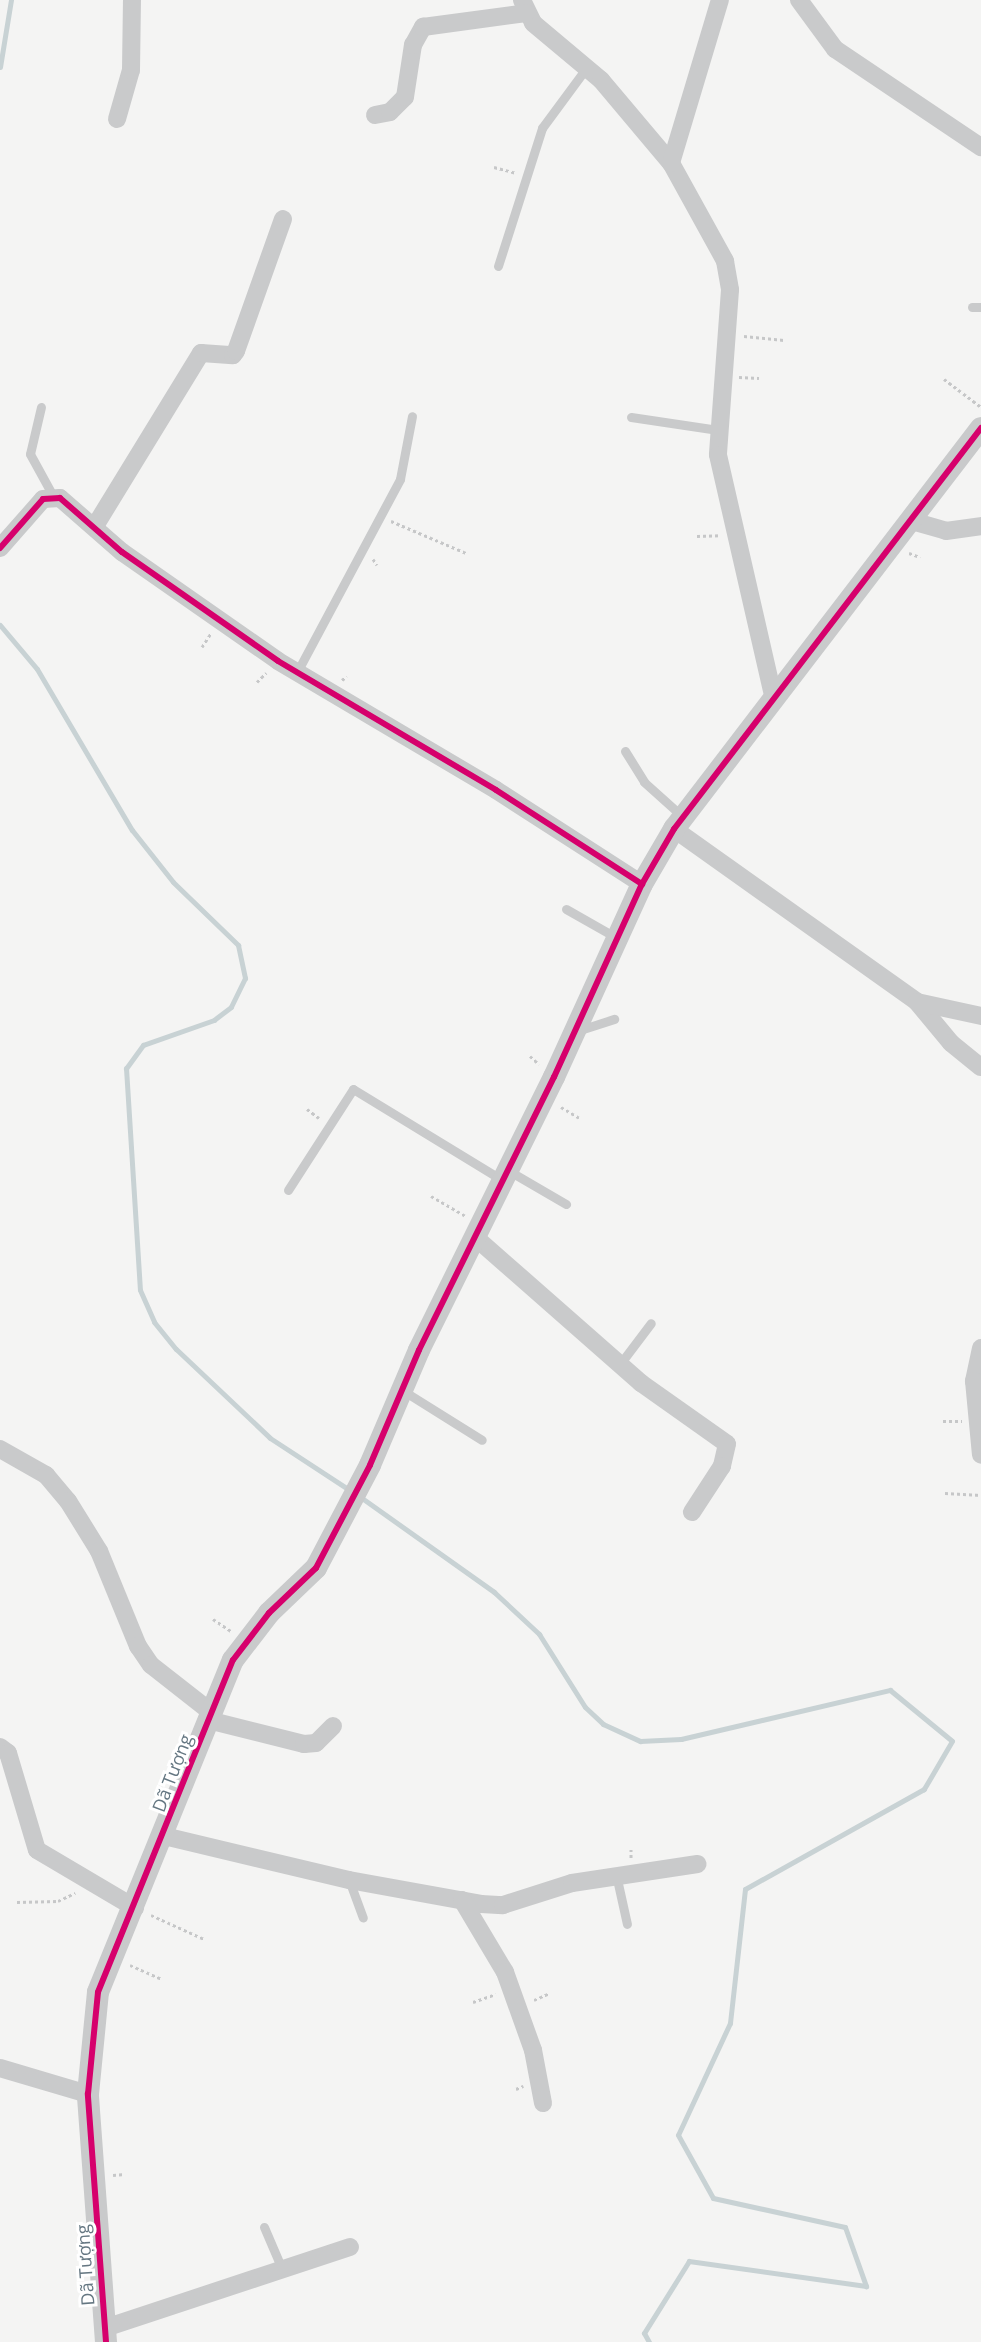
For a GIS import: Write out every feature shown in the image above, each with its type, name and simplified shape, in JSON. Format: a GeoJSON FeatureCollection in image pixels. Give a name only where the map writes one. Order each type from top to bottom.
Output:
{"type":"FeatureCollection","features":[{"type":"Feature","properties":{"kind":"street"},"geometry":{"type":"LineString","coordinates":[[117,120],[131,70],[132,0]]}},
{"type":"Feature","properties":{"kind":"street"},"geometry":{"type":"LineString","coordinates":[[671,163],[720,0]]}},
{"type":"Feature","properties":{"kind":"street"},"geometry":{"type":"LineString","coordinates":[[799,0],[812,23],[854,64],[981,147]]}},
{"type":"Feature","properties":{"kind":"street"},"geometry":{"type":"LineString","coordinates":[[375,116],[390,112],[405,97],[413,45],[423,27],[524,7],[587,67],[671,163],[725,261],[728,334],[718,430],[720,472],[774,699]]}},
{"type":"Feature","properties":{"kind":"street"},"geometry":{"type":"LineString","coordinates":[[95,526],[201,353],[232,355],[236,351],[283,219]]}},
{"type":"Feature","properties":{"kind":"street","name":"Dã Tượng"},"geometry":{"type":"LineString","coordinates":[[105,2335],[88,2094],[98,1992],[135,1908],[210,1716],[245,1640],[306,1581],[370,1465],[402,1390],[506,1176],[642,884],[679,823],[981,428]]}},
{"type":"Feature","properties":{"kind":"street"},"geometry":{"type":"LineString","coordinates":[[0,548],[52,494],[95,526],[131,558],[296,674],[496,790],[642,884]]}},
{"type":"Feature","properties":{"kind":"street"},"geometry":{"type":"LineString","coordinates":[[912,521],[946,531],[981,526]]}},
{"type":"Feature","properties":{"kind":"street"},"geometry":{"type":"LineString","coordinates":[[679,823],[917,1002],[951,1043],[981,1066]]}},
{"type":"Feature","properties":{"kind":"street"},"geometry":{"type":"LineString","coordinates":[[917,1002],[981,1016]]}},
{"type":"Feature","properties":{"kind":"street"},"geometry":{"type":"LineString","coordinates":[[479,1232],[620,1364],[729,1449],[692,1512]]}},
{"type":"Feature","properties":{"kind":"street"},"geometry":{"type":"LineString","coordinates":[[981,1348],[974,1381],[981,1455]]}},
{"type":"Feature","properties":{"kind":"street"},"geometry":{"type":"LineString","coordinates":[[0,1449],[46,1475],[68,1501],[99,1551],[138,1646],[151,1665],[210,1716],[304,1744],[316,1743],[333,1726]]}},
{"type":"Feature","properties":{"kind":"street"},"geometry":{"type":"LineString","coordinates":[[0,1748],[8,1753],[37,1850],[135,1908]]}},
{"type":"Feature","properties":{"kind":"street"},"geometry":{"type":"LineString","coordinates":[[164,1836],[349,1880],[503,1905],[572,1883],[617,1879],[698,1864]]}},
{"type":"Feature","properties":{"kind":"street"},"geometry":{"type":"LineString","coordinates":[[462,1900],[512,1989],[543,2103]]}},
{"type":"Feature","properties":{"kind":"street"},"geometry":{"type":"LineString","coordinates":[[0,2068],[88,2094]]}},
{"type":"Feature","properties":{"kind":"street"},"geometry":{"type":"LineString","coordinates":[[105,2335],[282,2269],[350,2247]]}},
{"type":"Feature","properties":{"kind":"lane"},"geometry":{"type":"LineString","coordinates":[[498,266],[526,176],[554,107],[587,67]]}},
{"type":"Feature","properties":{"kind":"lane"},"geometry":{"type":"LineString","coordinates":[[41,407],[30,454],[52,494]]}},
{"type":"Feature","properties":{"kind":"lane"},"geometry":{"type":"LineString","coordinates":[[296,674],[400,479],[412,416]]}},
{"type":"Feature","properties":{"kind":"lane"},"geometry":{"type":"LineString","coordinates":[[631,417],[718,430]]}},
{"type":"Feature","properties":{"kind":"lane"},"geometry":{"type":"LineString","coordinates":[[625,751],[644,782],[679,823]]}},
{"type":"Feature","properties":{"kind":"lane"},"geometry":{"type":"LineString","coordinates":[[566,909],[617,938]]}},
{"type":"Feature","properties":{"kind":"lane"},"geometry":{"type":"LineString","coordinates":[[574,1032],[614,1019]]}},
{"type":"Feature","properties":{"kind":"lane"},"geometry":{"type":"LineString","coordinates":[[288,1190],[347,1093],[356,1090],[506,1176],[566,1204]]}},
{"type":"Feature","properties":{"kind":"lane"},"geometry":{"type":"LineString","coordinates":[[620,1364],[651,1323]]}},
{"type":"Feature","properties":{"kind":"lane"},"geometry":{"type":"LineString","coordinates":[[402,1390],[482,1440]]}},
{"type":"Feature","properties":{"kind":"lane"},"geometry":{"type":"LineString","coordinates":[[617,1879],[627,1924]]}},
{"type":"Feature","properties":{"kind":"lane"},"geometry":{"type":"LineString","coordinates":[[349,1880],[363,1918]]}},
{"type":"Feature","properties":{"kind":"lane"},"geometry":{"type":"LineString","coordinates":[[264,2227],[282,2269]]}},
{"type":"Feature","properties":{"kind":"path"},"geometry":{"type":"LineString","coordinates":[[494,167],[526,176]]}},
{"type":"Feature","properties":{"kind":"path"},"geometry":{"type":"LineString","coordinates":[[728,334],[784,340]]}},
{"type":"Feature","properties":{"kind":"path"},"geometry":{"type":"LineString","coordinates":[[944,379],[981,407]]}},
{"type":"Feature","properties":{"kind":"path"},"geometry":{"type":"LineString","coordinates":[[381,517],[466,553]]}},
{"type":"Feature","properties":{"kind":"path"},"geometry":{"type":"LineString","coordinates":[[307,1109],[328,1125]]}},
{"type":"Feature","properties":{"kind":"path"},"geometry":{"type":"LineString","coordinates":[[431,1196],[479,1232]]}},
{"type":"Feature","properties":{"kind":"path"},"geometry":{"type":"LineString","coordinates":[[945,1492],[981,1495]]}},
{"type":"Feature","properties":{"kind":"path"},"geometry":{"type":"LineString","coordinates":[[17,1902],[58,1901],[92,1883]]}},
{"type":"Feature","properties":{"kind":"path"},"geometry":{"type":"LineString","coordinates":[[135,1908],[204,1940]]}},
{"type":"Feature","properties":{"kind":"path"},"geometry":{"type":"LineString","coordinates":[[112,1958],[162,1979]]}},
{"type":"Feature","properties":{"kind":"path"},"geometry":{"type":"LineString","coordinates":[[473,2002],[512,1989]]}},
{"type":"Feature","properties":{"kind":"waterway"},"geometry":{"type":"LineString","coordinates":[[0,67],[11,0]]}},
{"type":"Feature","properties":{"kind":"waterway"},"geometry":{"type":"LineString","coordinates":[[0,625],[37,669],[132,830],[173,882],[238,945],[245,978],[231,1007],[214,1020],[143,1045],[126,1068],[140,1290],[154,1322],[176,1349],[270,1438],[351,1491]]}},
{"type":"Feature","properties":{"kind":"waterway"},"geometry":{"type":"LineString","coordinates":[[359,1496],[494,1592],[539,1634],[585,1707],[603,1724],[640,1741],[681,1739],[890,1690],[952,1741],[924,1789],[745,1889],[730,2023],[678,2135],[713,2198],[845,2227],[866,2286],[689,2261],[644,2333],[649,2342]]}},
{"type":"Feature","properties":{"kind":"cycle path"},"geometry":{"type":"LineString","coordinates":[[106,2342],[88,2094],[98,1992],[233,1660],[269,1613],[316,1568],[370,1465],[419,1350],[554,1077],[642,884],[674,829],[981,428]]}},
{"type":"Feature","properties":{"kind":"cycle path"},"geometry":{"type":"LineString","coordinates":[[0,548],[43,499],[60,498],[122,552],[278,661],[496,790],[642,884]]}}]}
